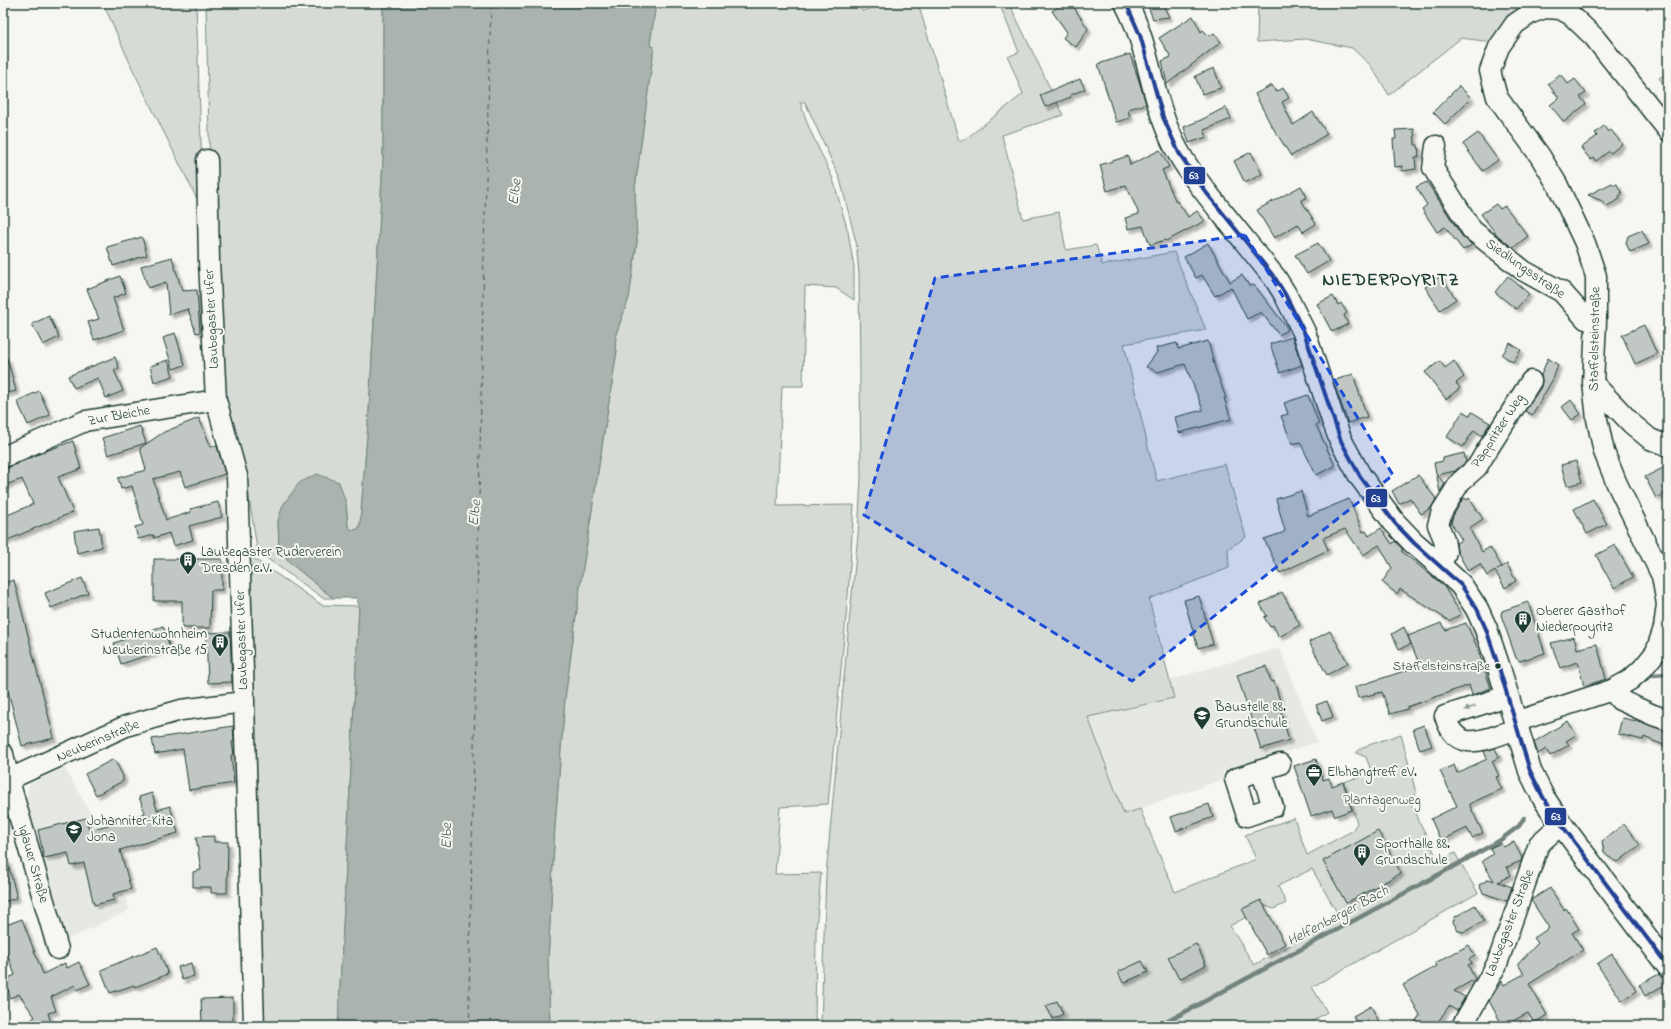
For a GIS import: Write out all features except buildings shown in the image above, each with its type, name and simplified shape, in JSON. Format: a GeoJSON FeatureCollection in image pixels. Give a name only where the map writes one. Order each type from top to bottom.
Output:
{"type":"FeatureCollection","features":[{"type":"Feature","properties":{"kind":"main road"},"geometry":{"type":"LineString","coordinates":[[1126,3],[1137,24],[1144,45],[1168,133],[1176,149],[1200,184],[1275,278],[1285,294],[1304,332],[1341,441],[1360,476],[1394,522],[1414,543],[1441,566],[1460,585],[1476,609],[1486,629],[1530,771],[1543,797],[1560,824],[1668,966]]}},
{"type":"Feature","properties":{"kind":"street","name":"Staffelsteinstraße"},"geometry":{"type":"LineString","coordinates":[[1516,725],[1612,690],[1630,680],[1643,668],[1656,652],[1664,628],[1667,604],[1662,576],[1617,484],[1604,452],[1596,419],[1593,383],[1596,322],[1596,276],[1585,242],[1557,184],[1540,156],[1497,97],[1490,71],[1499,47],[1515,24],[1531,13],[1544,5],[1560,9],[1572,15],[1594,36],[1668,130]]}},
{"type":"Feature","properties":{"kind":"street","name":"Siedlungsstraße"},"geometry":{"type":"LineString","coordinates":[[1436,146],[1433,168],[1472,230],[1524,271],[1562,292],[1586,319],[1596,322]]}},
{"type":"Feature","properties":{"kind":"street","name":"Laubegaster Ufer"},"geometry":{"type":"LineString","coordinates":[[207,160],[209,261],[216,400],[237,476],[254,1026]]}},
{"type":"Feature","properties":{"kind":"street","name":"Pappritzer Weg"},"geometry":{"type":"LineString","coordinates":[[1441,566],[1446,552],[1444,539],[1438,525],[1442,511],[1460,482],[1478,467],[1531,381]]}},
{"type":"Feature","properties":{"kind":"street"},"geometry":{"type":"LineString","coordinates":[[1593,383],[1632,424],[1650,439],[1668,446]]}},
{"type":"Feature","properties":{"kind":"street","name":"Zur Bleiche"},"geometry":{"type":"LineString","coordinates":[[3,457],[85,421],[216,400]]}},
{"type":"Feature","properties":{"kind":"street"},"geometry":{"type":"LineString","coordinates":[[1612,690],[1620,700],[1668,720]]}},
{"type":"Feature","properties":{"kind":"street"},"geometry":{"type":"LineString","coordinates":[[1507,696],[1445,716],[1448,726],[1453,734],[1461,740],[1473,742],[1516,725]]}},
{"type":"Feature","properties":{"kind":"street","name":"Neuberinstraße"},"geometry":{"type":"LineString","coordinates":[[6,782],[126,726],[181,710],[244,702]]}},
{"type":"Feature","properties":{"kind":"street","name":"Iglauer Straße"},"geometry":{"type":"LineString","coordinates":[[3,754],[6,782],[58,949]]}},
{"type":"Feature","properties":{"kind":"street"},"geometry":{"type":"LineString","coordinates":[[1261,770],[1280,764]]}},
{"type":"Feature","properties":{"kind":"street","name":"Laubegaster Straße"},"geometry":{"type":"LineString","coordinates":[[1462,1026],[1497,964],[1538,844],[1560,824]]}},
{"type":"Feature","properties":{"kind":"highlighted area"},"geometry":{"type":"Polygon","coordinates":[[[1245,235],[1393,475],[1132,681],[864,515],[935,278],[1245,235]]]}},
{"type":"Feature","properties":{"kind":"shaded area","name":"Baustelle 88. Grundschule"},"geometry":{"type":"Polygon","coordinates":[[[1280,648],[1317,742],[1222,772],[1224,779],[1124,814],[1088,717],[1174,698],[1170,680],[1280,648]]]}},
{"type":"Feature","properties":{"kind":"shaded area","name":"Johanniter-Kita Jona"},"geometry":{"type":"Polygon","coordinates":[[[64,767],[92,816],[102,816],[129,910],[65,941],[26,798],[29,784],[64,767]]]}},
{"type":"Feature","properties":{"kind":"green space"},"geometry":{"type":"Polygon","coordinates":[[[103,3],[196,3],[203,197],[198,201],[134,72],[103,3]]]}},
{"type":"Feature","properties":{"kind":"green space"},"geometry":{"type":"Polygon","coordinates":[[[206,3],[383,3],[383,159],[369,411],[360,524],[358,529],[352,530],[348,526],[346,503],[278,520],[279,548],[290,563],[333,598],[323,598],[265,557],[257,549],[243,458],[231,428],[224,396],[211,221],[206,3]]]}},
{"type":"Feature","properties":{"kind":"green space","name":"Plantagenweg"},"geometry":{"type":"Polygon","coordinates":[[[656,3],[858,3],[862,11],[891,3],[918,3],[959,141],[968,137],[1023,94],[1008,57],[1019,52],[999,3],[1009,3],[1063,115],[1002,135],[1023,219],[1059,212],[1066,250],[1096,245],[1102,265],[1174,252],[1206,330],[1124,344],[1150,455],[1157,481],[1225,464],[1246,537],[1228,549],[1229,568],[1149,599],[1174,698],[1088,717],[1124,814],[1140,809],[1175,892],[1256,859],[1245,835],[1294,818],[1307,855],[1352,831],[1357,823],[1344,782],[1367,774],[1370,768],[1366,757],[1356,753],[1363,747],[1401,734],[1416,793],[1411,804],[1439,862],[1455,853],[1478,893],[1312,987],[1327,1012],[1305,1026],[821,1026],[826,875],[858,535],[861,478],[859,274],[856,242],[840,179],[805,102],[800,102],[809,128],[833,179],[848,232],[854,267],[854,300],[836,288],[805,286],[803,386],[782,386],[777,506],[854,505],[848,596],[828,804],[780,807],[775,874],[821,873],[816,931],[815,1026],[550,1026],[548,961],[555,825],[565,699],[580,587],[617,351],[615,349],[616,334],[629,298],[637,242],[635,188],[653,55],[650,44],[656,3]],[[1312,869],[1278,886],[1286,903],[1274,909],[1266,906],[1230,926],[1254,965],[1340,918],[1312,869]]]}},
{"type":"Feature","properties":{"kind":"green space"},"geometry":{"type":"Polygon","coordinates":[[[1258,3],[1528,3],[1527,6],[1492,42],[1461,38],[1389,95],[1371,66],[1352,48],[1305,39],[1257,42],[1258,3]]]}},
{"type":"Feature","properties":{"kind":"green space"},"geometry":{"type":"Polygon","coordinates":[[[1668,73],[1668,90],[1659,78],[1668,73]]]}},
{"type":"Feature","properties":{"kind":"green space"},"geometry":{"type":"Polygon","coordinates":[[[248,547],[253,558],[322,605],[359,606],[338,1026],[261,1026],[248,547]]]}},
{"type":"Feature","properties":{"kind":"water","name":"Elbe"},"geometry":{"type":"Polygon","coordinates":[[[383,3],[656,3],[650,44],[651,47],[654,46],[653,55],[635,188],[637,242],[629,298],[616,334],[615,349],[617,350],[580,587],[565,699],[555,825],[548,961],[550,1026],[338,1026],[359,606],[356,598],[333,598],[290,563],[279,548],[278,520],[283,505],[299,483],[317,474],[339,482],[346,503],[348,526],[352,530],[358,529],[360,524],[369,411],[383,159],[383,3]]]}},
{"type":"Feature","properties":{"kind":"waterway","name":"Helfenberger Bach"},"geometry":{"type":"LineString","coordinates":[[1642,681],[1653,675],[1668,674]]}},
{"type":"Feature","properties":{"kind":"waterway","name":"Helfenberger Bach"},"geometry":{"type":"LineString","coordinates":[[1159,1026],[1499,841],[1519,826],[1524,818]]}},
{"type":"Feature","properties":{"kind":"ferry route"},"geometry":{"type":"LineString","coordinates":[[470,1026],[469,999],[484,250],[491,3]]}},
{"type":"Feature","properties":{"kind":"transit line","name":"63"},"geometry":{"type":"LineString","coordinates":[[1126,3],[1140,35],[1163,117],[1179,153],[1205,191],[1275,278],[1285,294],[1304,332],[1341,441],[1360,476],[1394,522],[1414,543],[1461,585],[1477,609],[1486,629],[1500,671],[1530,771],[1543,797],[1561,824],[1668,966]]}},
{"type":"Feature","properties":{"kind":"place","name":"Laubegaster Ruderverein Dresden e.V."},"geometry":{"type":"Point","coordinates":[188,575]}},
{"type":"Feature","properties":{"kind":"place","name":"Oberer Gasthof Niederpoyritz"},"geometry":{"type":"Point","coordinates":[1523,634]}},
{"type":"Feature","properties":{"kind":"place","name":"Studentenwohnheim Neuberinstraße 15"},"geometry":{"type":"Point","coordinates":[220,657]}},
{"type":"Feature","properties":{"kind":"place","name":"Staffelsteinstraße"},"geometry":{"type":"Point","coordinates":[1498,666]}},
{"type":"Feature","properties":{"kind":"place","name":"Baustelle 88. Grundschule"},"geometry":{"type":"Point","coordinates":[1202,730]}},
{"type":"Feature","properties":{"kind":"place","name":"Elbhangtreff eV."},"geometry":{"type":"Point","coordinates":[1314,787]}},
{"type":"Feature","properties":{"kind":"place","name":"Johanniter-Kita Jona"},"geometry":{"type":"Point","coordinates":[74,844]}},
{"type":"Feature","properties":{"kind":"place","name":"Sporthalle 88. Grundschule"},"geometry":{"type":"Point","coordinates":[1362,867]}},
{"type":"Feature","properties":{"kind":"district","name":"NIEDERPOYRITZ"},"geometry":{"type":"Point","coordinates":[1391,281]}}]}
